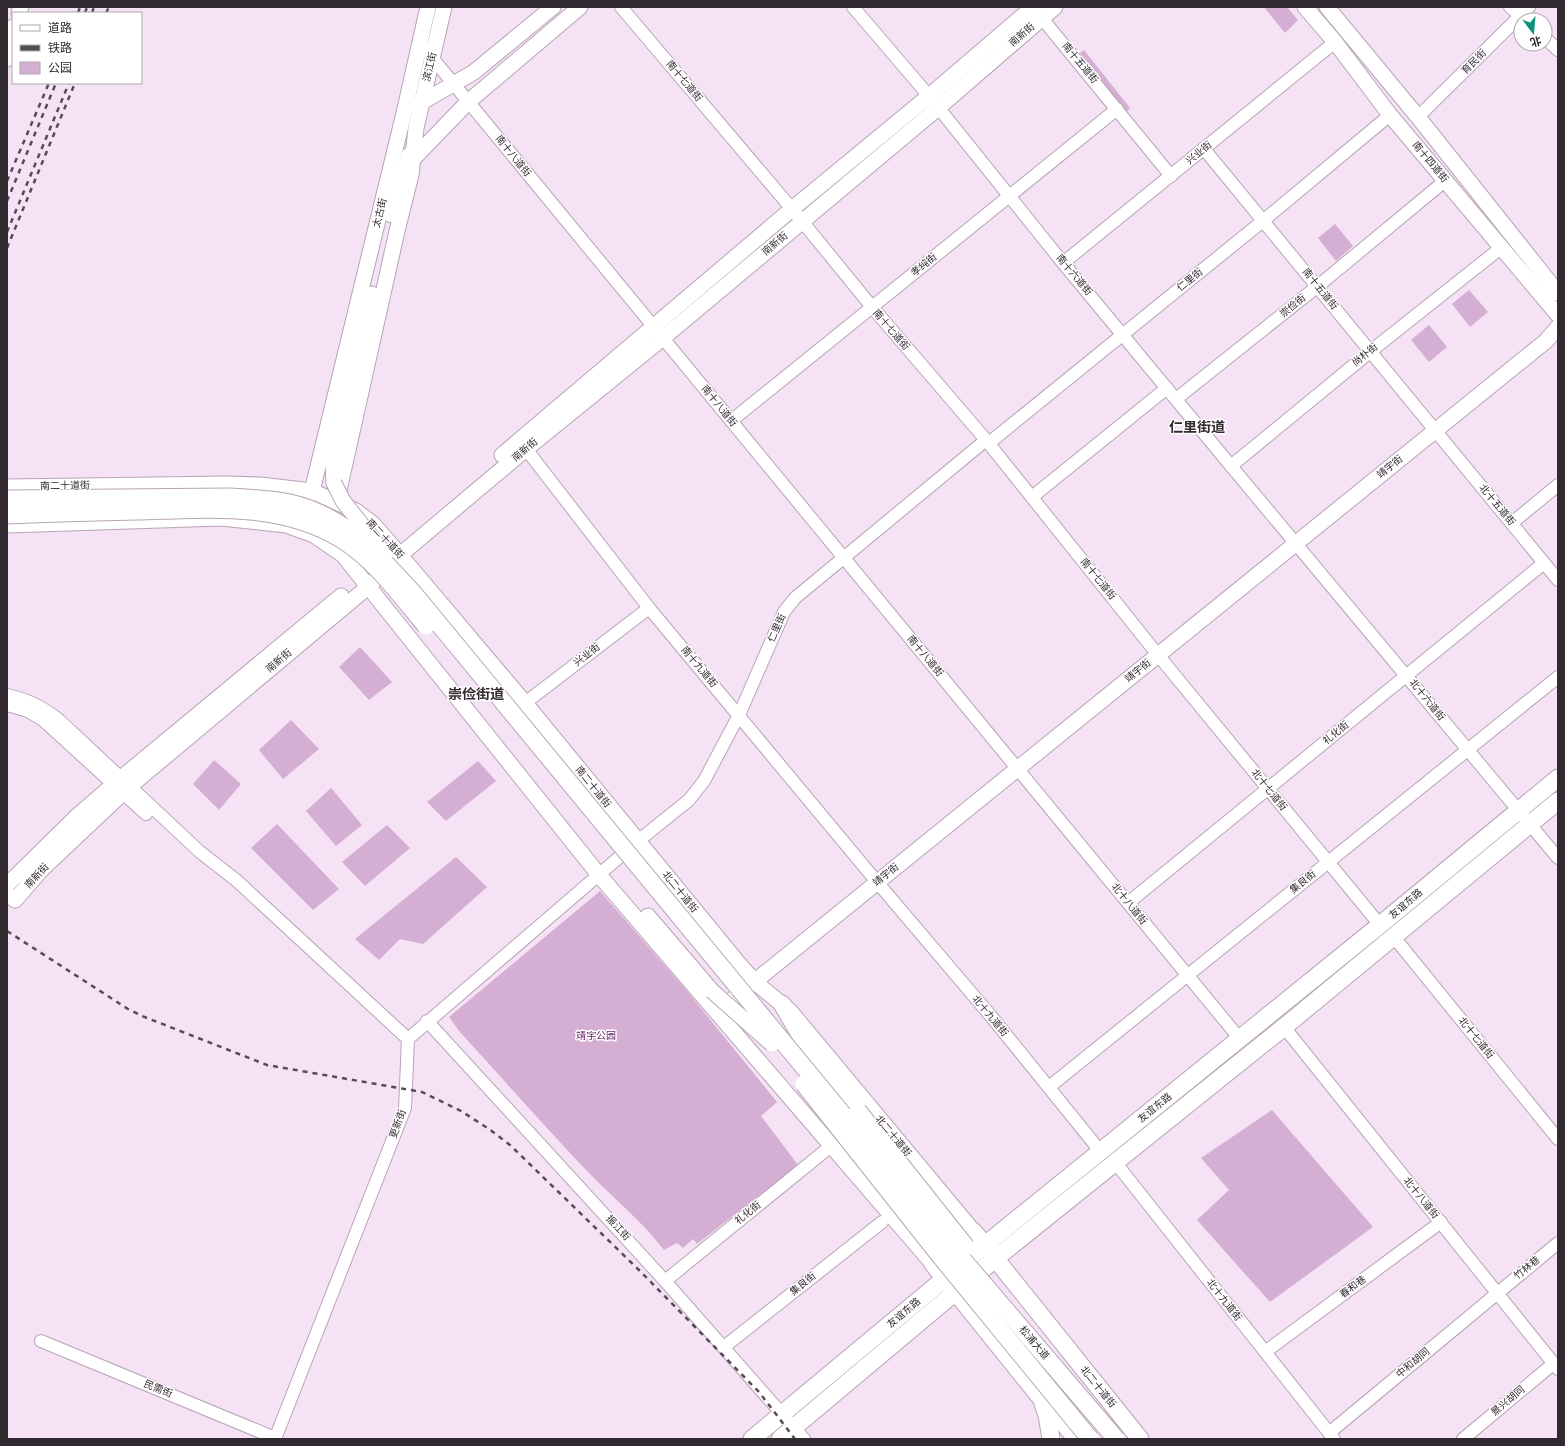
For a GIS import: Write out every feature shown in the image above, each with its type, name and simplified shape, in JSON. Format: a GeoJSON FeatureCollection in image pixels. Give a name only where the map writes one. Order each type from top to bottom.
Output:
{"type":"FeatureCollection","features":[{"type":"Feature","properties":{"kind":"highway"},"geometry":{"type":"LineString","coordinates":[[7,499],[229,497],[262,499],[290,503],[327,517],[346,528],[365,542],[416,595],[942,1256],[945,1279],[1077,1439]]}},
{"type":"Feature","properties":{"kind":"highway"},"geometry":{"type":"LineString","coordinates":[[7,515],[221,509],[285,516],[304,521],[341,539],[369,561],[412,610],[772,1044],[942,1256]]}},
{"type":"Feature","properties":{"kind":"highway","name":"友谊东路"},"geometry":{"type":"LineString","coordinates":[[752,1439],[985,1245],[1380,925],[1558,778]]}},
{"type":"Feature","properties":{"kind":"highway","name":"友谊东路"},"geometry":{"type":"LineString","coordinates":[[780,1439],[799,1433],[996,1258],[1284,1027],[1558,801]]}},
{"type":"Feature","properties":{"kind":"highway"},"geometry":{"type":"LineString","coordinates":[[782,1004],[808,1048],[944,1218],[1072,1388]]}},
{"type":"Feature","properties":{"kind":"highway","name":"北二十道街"},"geometry":{"type":"LineString","coordinates":[[974,1232],[1140,1439]]}},
{"type":"Feature","properties":{"kind":"highway","name":"松浦大道"},"geometry":{"type":"LineString","coordinates":[[942,1256],[1072,1388],[1116,1439]]}},
{"type":"Feature","properties":{"kind":"highway","name":"松浦大道"},"geometry":{"type":"LineString","coordinates":[[942,1256],[1090,1439]]}},
{"type":"Feature","properties":{"kind":"highway"},"geometry":{"type":"LineString","coordinates":[[1040,1396],[1047,1415],[1051,1439]]}},
{"type":"Feature","properties":{"kind":"main road","name":"滨江街"},"geometry":{"type":"LineString","coordinates":[[404,113],[428,7]]}},
{"type":"Feature","properties":{"kind":"main road","name":"滨江街"},"geometry":{"type":"LineString","coordinates":[[416,128],[444,7]]}},
{"type":"Feature","properties":{"kind":"main road"},"geometry":{"type":"LineString","coordinates":[[404,113],[474,72],[552,7]]}},
{"type":"Feature","properties":{"kind":"main road"},"geometry":{"type":"LineString","coordinates":[[413,159],[468,102],[580,7]]}},
{"type":"Feature","properties":{"kind":"main road","name":"南新街"},"geometry":{"type":"LineString","coordinates":[[397,551],[663,338],[802,221],[1035,10],[1055,7]]}},
{"type":"Feature","properties":{"kind":"main road","name":"南十四道街"},"geometry":{"type":"LineString","coordinates":[[1305,7],[1335,42],[1390,115],[1558,315]]}},
{"type":"Feature","properties":{"kind":"main road"},"geometry":{"type":"LineString","coordinates":[[1327,7],[1418,117],[1558,293]]}},
{"type":"Feature","properties":{"kind":"main road"},"geometry":{"type":"LineString","coordinates":[[7,42],[12,30]]}},
{"type":"Feature","properties":{"kind":"main road"},"geometry":{"type":"LineString","coordinates":[[7,59],[12,47]]}},
{"type":"Feature","properties":{"kind":"main road","name":"南新街"},"geometry":{"type":"LineString","coordinates":[[7,885],[75,818],[122,786],[366,582],[397,551],[653,326],[792,209],[933,102]]}},
{"type":"Feature","properties":{"kind":"main road","name":"太古街"},"geometry":{"type":"LineString","coordinates":[[312,491],[404,113]]}},
{"type":"Feature","properties":{"kind":"main road","name":"太古街"},"geometry":{"type":"LineString","coordinates":[[336,501],[411,175],[416,128]]}},
{"type":"Feature","properties":{"kind":"main road","name":"太古街"},"geometry":{"type":"LineString","coordinates":[[390,216],[333,463],[334,483],[343,501],[416,595]]}},
{"type":"Feature","properties":{"kind":"main road","name":"靖宇街"},"geometry":{"type":"LineString","coordinates":[[717,1013],[1434,430],[1546,341],[1558,327]]}},
{"type":"Feature","properties":{"kind":"main road","name":"南二十道街"},"geometry":{"type":"LineString","coordinates":[[7,487],[227,484],[260,485],[312,491],[356,511],[373,524],[397,551],[525,703],[638,841]]}},
{"type":"Feature","properties":{"kind":"main road"},"geometry":{"type":"LineString","coordinates":[[286,525],[312,491]]}},
{"type":"Feature","properties":{"kind":"main road"},"geometry":{"type":"LineString","coordinates":[[314,535],[336,501]]}},
{"type":"Feature","properties":{"kind":"main road"},"geometry":{"type":"LineString","coordinates":[[7,525],[221,518],[286,525],[314,535],[343,555],[432,666],[603,872],[717,1013],[831,1146],[942,1256]]}},
{"type":"Feature","properties":{"kind":"main road","name":"南新街"},"geometry":{"type":"LineString","coordinates":[[7,894],[15,900],[42,869],[122,786]]}},
{"type":"Feature","properties":{"kind":"main road","name":"北二十道街"},"geometry":{"type":"LineString","coordinates":[[638,841],[755,982],[790,1011],[974,1232]]}},
{"type":"Feature","properties":{"kind":"main road"},"geometry":{"type":"LineString","coordinates":[[603,872],[712,991],[772,1044]]}},
{"type":"Feature","properties":{"kind":"street","name":"南十七道街"},"geometry":{"type":"LineString","coordinates":[[621,7],[792,209],[872,307],[988,441],[1158,655]]}},
{"type":"Feature","properties":{"kind":"street","name":"南十六道街"},"geometry":{"type":"LineString","coordinates":[[853,7],[933,102],[1063,263],[1295,543]]}},
{"type":"Feature","properties":{"kind":"street","name":"南十五道街"},"geometry":{"type":"LineString","coordinates":[[1035,10],[1118,109],[1171,176]]}},
{"type":"Feature","properties":{"kind":"street","name":"育民街"},"geometry":{"type":"LineString","coordinates":[[1418,117],[1513,27]]}},
{"type":"Feature","properties":{"kind":"street","name":"兴业街"},"geometry":{"type":"LineString","coordinates":[[1063,263],[1335,42]]}},
{"type":"Feature","properties":{"kind":"street","name":"南十八道街"},"geometry":{"type":"LineString","coordinates":[[420,43],[843,558],[1018,768]]}},
{"type":"Feature","properties":{"kind":"street","name":"孝纯街"},"geometry":{"type":"LineString","coordinates":[[731,421],[1118,109]]}},
{"type":"Feature","properties":{"kind":"street","name":"仁里街"},"geometry":{"type":"LineString","coordinates":[[603,872],[638,841],[689,800],[704,781],[739,716],[784,612],[795,598],[1264,220],[1390,115]]}},
{"type":"Feature","properties":{"kind":"street","name":"太古街"},"geometry":{"type":"LineString","coordinates":[[390,216],[416,128]]}},
{"type":"Feature","properties":{"kind":"street","name":"南十五道街"},"geometry":{"type":"LineString","coordinates":[[1204,149],[1264,220],[1434,430]]}},
{"type":"Feature","properties":{"kind":"street","name":"崇俭街"},"geometry":{"type":"LineString","coordinates":[[1176,399],[1318,286],[1446,180]]}},
{"type":"Feature","properties":{"kind":"street","name":"尚朴街"},"geometry":{"type":"LineString","coordinates":[[1231,466],[1371,351],[1502,248]]}},
{"type":"Feature","properties":{"kind":"street"},"geometry":{"type":"LineString","coordinates":[[1032,497],[1167,388]]}},
{"type":"Feature","properties":{"kind":"street","name":"北十五道街"},"geometry":{"type":"LineString","coordinates":[[1434,430],[1558,580]]}},
{"type":"Feature","properties":{"kind":"street","name":"南十九道街"},"geometry":{"type":"LineString","coordinates":[[526,449],[649,608],[877,882]]}},
{"type":"Feature","properties":{"kind":"street"},"geometry":{"type":"LineString","coordinates":[[1512,523],[1558,485]]}},
{"type":"Feature","properties":{"kind":"street","name":"北十六道街"},"geometry":{"type":"LineString","coordinates":[[1295,543],[1407,675],[1558,858]]}},
{"type":"Feature","properties":{"kind":"street","name":"礼化街"},"geometry":{"type":"LineString","coordinates":[[1128,903],[1544,563]]}},
{"type":"Feature","properties":{"kind":"street","name":"兴业街"},"geometry":{"type":"LineString","coordinates":[[525,703],[649,608]]}},
{"type":"Feature","properties":{"kind":"street","name":"北十七道街"},"geometry":{"type":"LineString","coordinates":[[1158,655],[1380,925]]}},
{"type":"Feature","properties":{"kind":"street","name":"集良街"},"geometry":{"type":"LineString","coordinates":[[1049,1087],[1558,677]]}},
{"type":"Feature","properties":{"kind":"street"},"geometry":{"type":"LineString","coordinates":[[7,695],[30,702],[44,709],[58,720],[175,840],[230,884],[275,926],[316,960],[408,1043],[427,1021],[603,872]]}},
{"type":"Feature","properties":{"kind":"street"},"geometry":{"type":"LineString","coordinates":[[7,705],[28,711],[43,720],[122,786]]}},
{"type":"Feature","properties":{"kind":"street","name":"北十八道街"},"geometry":{"type":"LineString","coordinates":[[1018,768],[1240,1039]]}},
{"type":"Feature","properties":{"kind":"street","name":"北十九道街"},"geometry":{"type":"LineString","coordinates":[[877,882],[1049,1087],[1101,1152]]}},
{"type":"Feature","properties":{"kind":"street","name":"北十七道街"},"geometry":{"type":"LineString","coordinates":[[1393,936],[1558,1139]]}},
{"type":"Feature","properties":{"kind":"street","name":"振江街"},"geometry":{"type":"LineString","coordinates":[[427,1021],[665,1281],[799,1433]]}},
{"type":"Feature","properties":{"kind":"street","name":"北十八道街"},"geometry":{"type":"LineString","coordinates":[[1284,1027],[1556,1366]]}},
{"type":"Feature","properties":{"kind":"street","name":"更新街"},"geometry":{"type":"LineString","coordinates":[[275,1438],[405,1108],[408,1043]]}},
{"type":"Feature","properties":{"kind":"street","name":"礼化街"},"geometry":{"type":"LineString","coordinates":[[665,1281],[831,1146]]}},
{"type":"Feature","properties":{"kind":"street","name":"北十九道街"},"geometry":{"type":"LineString","coordinates":[[1115,1162],[1331,1436]]}},
{"type":"Feature","properties":{"kind":"street","name":"集良街"},"geometry":{"type":"LineString","coordinates":[[724,1347],[882,1222]]}},
{"type":"Feature","properties":{"kind":"street","name":"春和巷"},"geometry":{"type":"LineString","coordinates":[[1265,1352],[1441,1222]]}},
{"type":"Feature","properties":{"kind":"street","name":"竹林巷"},"geometry":{"type":"LineString","coordinates":[[1497,1293],[1558,1243]]}},
{"type":"Feature","properties":{"kind":"street","name":"中和胡同"},"geometry":{"type":"LineString","coordinates":[[1331,1436],[1497,1293]]}},
{"type":"Feature","properties":{"kind":"street","name":"民需街"},"geometry":{"type":"LineString","coordinates":[[41,1341],[275,1438]]}},
{"type":"Feature","properties":{"kind":"street","name":"景兴胡同"},"geometry":{"type":"LineString","coordinates":[[1463,1439],[1556,1366]]}},
{"type":"Feature","properties":{"kind":"green space"},"geometry":{"type":"Polygon","coordinates":[[[1264,7],[1287,7],[1298,20],[1285,33],[1264,7]]]}},
{"type":"Feature","properties":{"kind":"green space"},"geometry":{"type":"Polygon","coordinates":[[[1084,50],[1130,108],[1125,113],[1080,53],[1084,50]]]}},
{"type":"Feature","properties":{"kind":"green space"},"geometry":{"type":"Polygon","coordinates":[[[1335,224],[1353,246],[1336,261],[1318,238],[1335,224]]]}},
{"type":"Feature","properties":{"kind":"green space"},"geometry":{"type":"Polygon","coordinates":[[[1469,290],[1488,312],[1470,327],[1452,304],[1469,290]]]}},
{"type":"Feature","properties":{"kind":"green space"},"geometry":{"type":"Polygon","coordinates":[[[1429,325],[1447,347],[1429,362],[1411,340],[1429,325]]]}},
{"type":"Feature","properties":{"kind":"green space"},"geometry":{"type":"Polygon","coordinates":[[[360,647],[392,682],[369,700],[339,667],[360,647]]]}},
{"type":"Feature","properties":{"kind":"green space"},"geometry":{"type":"Polygon","coordinates":[[[291,720],[319,749],[283,779],[259,750],[291,720]]]}},
{"type":"Feature","properties":{"kind":"green space"},"geometry":{"type":"Polygon","coordinates":[[[214,760],[241,784],[219,810],[193,784],[214,760]]]}},
{"type":"Feature","properties":{"kind":"green space"},"geometry":{"type":"Polygon","coordinates":[[[478,761],[496,781],[446,821],[427,802],[478,761]]]}},
{"type":"Feature","properties":{"kind":"green space"},"geometry":{"type":"Polygon","coordinates":[[[331,788],[362,825],[336,846],[306,811],[331,788]]]}},
{"type":"Feature","properties":{"kind":"green space"},"geometry":{"type":"Polygon","coordinates":[[[277,824],[339,889],[313,910],[251,848],[277,824]]]}},
{"type":"Feature","properties":{"kind":"green space"},"geometry":{"type":"Polygon","coordinates":[[[387,825],[410,848],[365,886],[342,862],[387,825]]]}},
{"type":"Feature","properties":{"kind":"green space"},"geometry":{"type":"Polygon","coordinates":[[[456,857],[487,887],[423,944],[400,939],[379,960],[355,939],[456,857]]]}},
{"type":"Feature","properties":{"kind":"green space","name":"靖宇公园"},"geometry":{"type":"Polygon","coordinates":[[[600,891],[687,991],[777,1102],[761,1116],[798,1165],[697,1244],[693,1239],[683,1248],[677,1243],[664,1250],[637,1219],[588,1172],[555,1137],[459,1031],[449,1017],[600,891]]]}},
{"type":"Feature","properties":{"kind":"green space"},"geometry":{"type":"Polygon","coordinates":[[[1272,1110],[1373,1227],[1270,1302],[1197,1220],[1229,1190],[1201,1158],[1272,1110]]]}},
{"type":"Feature","properties":{"kind":"railway"},"geometry":{"type":"LineString","coordinates":[[78,12],[80,7]]}},
{"type":"Feature","properties":{"kind":"railway"},"geometry":{"type":"LineString","coordinates":[[85,12],[87,7]]}},
{"type":"Feature","properties":{"kind":"railway"},"geometry":{"type":"LineString","coordinates":[[92,12],[94,7]]}},
{"type":"Feature","properties":{"kind":"railway"},"geometry":{"type":"LineString","coordinates":[[106,12],[109,7]]}},
{"type":"Feature","properties":{"kind":"railway"},"geometry":{"type":"LineString","coordinates":[[7,181],[49,84]]}},
{"type":"Feature","properties":{"kind":"railway"},"geometry":{"type":"LineString","coordinates":[[7,201],[56,84]]}},
{"type":"Feature","properties":{"kind":"railway"},"geometry":{"type":"LineString","coordinates":[[7,232],[69,84]]}},
{"type":"Feature","properties":{"kind":"railway"},"geometry":{"type":"LineString","coordinates":[[7,248],[75,84]]}},
{"type":"Feature","properties":{"kind":"railway"},"geometry":{"type":"LineString","coordinates":[[7,931],[128,1009],[142,1016],[267,1065],[422,1092],[461,1111],[489,1129],[510,1145],[639,1270],[759,1392],[795,1439]]}},
{"type":"Feature","properties":{"kind":"district","name":"仁里街道"},"geometry":{"type":"Point","coordinates":[1197,427]}},
{"type":"Feature","properties":{"kind":"district","name":"崇俭街道"},"geometry":{"type":"Point","coordinates":[476,694]}}]}
